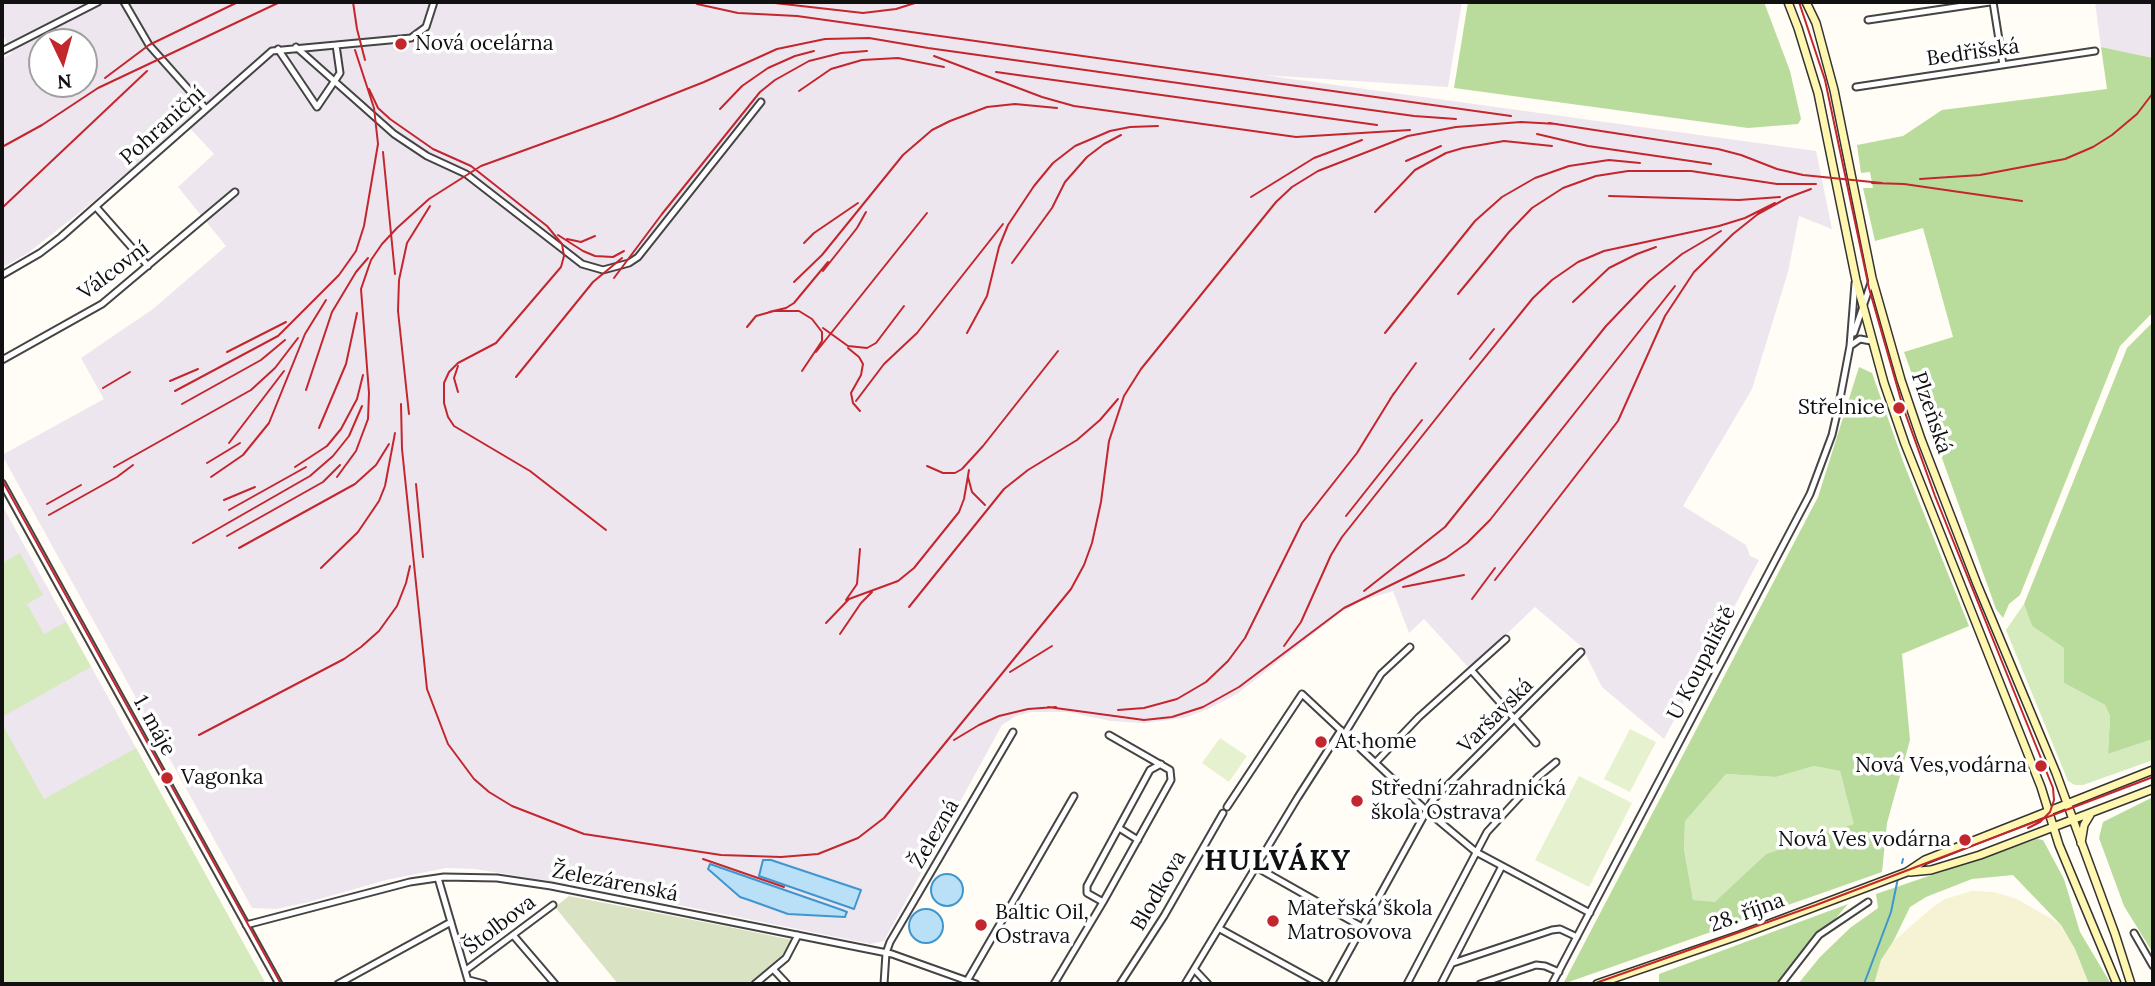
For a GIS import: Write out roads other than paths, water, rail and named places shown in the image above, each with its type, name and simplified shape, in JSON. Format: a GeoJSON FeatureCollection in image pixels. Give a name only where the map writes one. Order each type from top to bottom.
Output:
{"type":"FeatureCollection","features":[{"type":"Feature","properties":{"kind":"main road","name":"Plzeňská"},"geometry":{"type":"LineString","coordinates":[[1788,2],[1818,93],[1871,341],[1905,444],[2053,827],[2117,984]]}},
{"type":"Feature","properties":{"kind":"main road","name":"Plzeňská"},"geometry":{"type":"LineString","coordinates":[[1806,2],[1816,23],[1834,90],[1872,278],[1900,380],[1920,439],[1977,584],[2056,773],[2131,984]]}},
{"type":"Feature","properties":{"kind":"main road","name":"28. října"},"geometry":{"type":"LineString","coordinates":[[1597,984],[1712,945],[1892,878],[1926,860],[2153,769]]}},
{"type":"Feature","properties":{"kind":"main road","name":"28. října"},"geometry":{"type":"LineString","coordinates":[[1907,872],[1943,867],[2153,789]]}},
{"type":"Feature","properties":{"kind":"main road"},"geometry":{"type":"LineString","coordinates":[[2082,846],[2085,823],[2094,813]]}},
{"type":"Feature","properties":{"kind":"street"},"geometry":{"type":"LineString","coordinates":[[2,49],[98,2]]}},
{"type":"Feature","properties":{"kind":"street"},"geometry":{"type":"LineString","coordinates":[[124,2],[149,45],[206,110]]}},
{"type":"Feature","properties":{"kind":"street"},"geometry":{"type":"LineString","coordinates":[[336,45],[340,73],[317,107],[278,49],[416,36],[426,27],[434,2]]}},
{"type":"Feature","properties":{"kind":"street"},"geometry":{"type":"LineString","coordinates":[[1868,20],[1992,2],[2003,65]]}},
{"type":"Feature","properties":{"kind":"street"},"geometry":{"type":"LineString","coordinates":[[296,47],[394,134],[427,156],[466,174],[582,264],[603,270],[629,263],[638,257],[761,102]]}},
{"type":"Feature","properties":{"kind":"street","name":"Pohraniční"},"geometry":{"type":"LineString","coordinates":[[2,275],[45,249],[269,53],[278,49]]}},
{"type":"Feature","properties":{"kind":"street","name":"Bedřišská"},"geometry":{"type":"LineString","coordinates":[[1856,86],[2095,51]]}},
{"type":"Feature","properties":{"kind":"street","name":"Válcovní"},"geometry":{"type":"LineString","coordinates":[[2,360],[102,304],[236,192]]}},
{"type":"Feature","properties":{"kind":"street"},"geometry":{"type":"LineString","coordinates":[[96,207],[148,266]]}},
{"type":"Feature","properties":{"kind":"street","name":"U Koupaliště"},"geometry":{"type":"LineString","coordinates":[[1552,984],[1746,611],[1810,494],[1832,435],[1850,346],[1872,278]]}},
{"type":"Feature","properties":{"kind":"street","name":"U Koupaliště"},"geometry":{"type":"LineString","coordinates":[[1850,346],[1856,280]]}},
{"type":"Feature","properties":{"kind":"street"},"geometry":{"type":"LineString","coordinates":[[1850,346],[1860,339],[1871,341]]}},
{"type":"Feature","properties":{"kind":"street","name":"1. máje"},"geometry":{"type":"LineString","coordinates":[[2,483],[279,984]]}},
{"type":"Feature","properties":{"kind":"street"},"geometry":{"type":"LineString","coordinates":[[1376,762],[1419,717],[1506,639]]}},
{"type":"Feature","properties":{"kind":"street"},"geometry":{"type":"LineString","coordinates":[[1185,984],[1256,867],[1381,674],[1410,647]]}},
{"type":"Feature","properties":{"kind":"street","name":"Varšavská"},"geometry":{"type":"LineString","coordinates":[[1331,984],[1432,801],[1580,652]]}},
{"type":"Feature","properties":{"kind":"street"},"geometry":{"type":"LineString","coordinates":[[1472,671],[1536,743]]}},
{"type":"Feature","properties":{"kind":"street","name":"Blodkova"},"geometry":{"type":"LineString","coordinates":[[1120,984],[1164,916],[1225,810],[1302,694],[1343,731]]}},
{"type":"Feature","properties":{"kind":"street"},"geometry":{"type":"LineString","coordinates":[[1343,731],[1427,811],[1476,852],[1590,913]]}},
{"type":"Feature","properties":{"kind":"street","name":"Železná"},"geometry":{"type":"LineString","coordinates":[[886,953],[1013,732]]}},
{"type":"Feature","properties":{"kind":"street"},"geometry":{"type":"LineString","coordinates":[[1054,984],[1171,780],[1170,770],[1108,735]]}},
{"type":"Feature","properties":{"kind":"street"},"geometry":{"type":"LineString","coordinates":[[1407,984],[1488,832],[1538,777],[1556,762]]}},
{"type":"Feature","properties":{"kind":"street"},"geometry":{"type":"LineString","coordinates":[[1103,902],[1086,890],[1150,770],[1160,764]]}},
{"type":"Feature","properties":{"kind":"street"},"geometry":{"type":"LineString","coordinates":[[967,981],[1074,796]]}},
{"type":"Feature","properties":{"kind":"street"},"geometry":{"type":"LineString","coordinates":[[1119,828],[1138,839]]}},
{"type":"Feature","properties":{"kind":"street"},"geometry":{"type":"LineString","coordinates":[[1441,984],[1503,866]]}},
{"type":"Feature","properties":{"kind":"street"},"geometry":{"type":"LineString","coordinates":[[1256,867],[1362,928]]}},
{"type":"Feature","properties":{"kind":"street","name":"Železárenská"},"geometry":{"type":"LineString","coordinates":[[246,925],[384,887],[438,878],[480,877],[520,881],[886,953],[976,984]]}},
{"type":"Feature","properties":{"kind":"street"},"geometry":{"type":"LineString","coordinates":[[438,878],[469,982],[484,984]]}},
{"type":"Feature","properties":{"kind":"street"},"geometry":{"type":"LineString","coordinates":[[1781,984],[1819,935],[1868,902]]}},
{"type":"Feature","properties":{"kind":"street","name":"Štolbova"},"geometry":{"type":"LineString","coordinates":[[466,970],[553,905]]}},
{"type":"Feature","properties":{"kind":"street"},"geometry":{"type":"LineString","coordinates":[[338,984],[451,922]]}},
{"type":"Feature","properties":{"kind":"street"},"geometry":{"type":"LineString","coordinates":[[1220,929],[1320,984]]}},
{"type":"Feature","properties":{"kind":"street"},"geometry":{"type":"LineString","coordinates":[[1453,963],[1552,930],[1560,929],[1577,937]]}},
{"type":"Feature","properties":{"kind":"street"},"geometry":{"type":"LineString","coordinates":[[2134,933],[2153,966]]}},
{"type":"Feature","properties":{"kind":"street"},"geometry":{"type":"LineString","coordinates":[[513,935],[555,984]]}},
{"type":"Feature","properties":{"kind":"street"},"geometry":{"type":"LineString","coordinates":[[755,984],[789,954],[798,935]]}},
{"type":"Feature","properties":{"kind":"street"},"geometry":{"type":"LineString","coordinates":[[884,984],[886,953]]}},
{"type":"Feature","properties":{"kind":"street"},"geometry":{"type":"LineString","coordinates":[[1480,984],[1536,965],[1559,972]]}},
{"type":"Feature","properties":{"kind":"street"},"geometry":{"type":"LineString","coordinates":[[773,969],[787,984]]}},
{"type":"Feature","properties":{"kind":"street"},"geometry":{"type":"LineString","coordinates":[[1195,969],[1208,984]]}},
{"type":"Feature","properties":{"kind":"water"},"geometry":{"type":"Polygon","coordinates":[[[763,860],[771,860],[861,890],[854,909],[759,876],[763,860]]]}},
{"type":"Feature","properties":{"kind":"water"},"geometry":{"type":"Polygon","coordinates":[[[710,864],[847,912],[845,917],[788,914],[740,897],[708,869],[710,864]]]}},
{"type":"Feature","properties":{"kind":"water"},"geometry":{"type":"Polygon","coordinates":[[[947,874],[959,878],[963,890],[959,902],[947,906],[935,902],[931,890],[935,878],[947,874]]]}},
{"type":"Feature","properties":{"kind":"water"},"geometry":{"type":"Polygon","coordinates":[[[926,909],[938,914],[943,926],[938,938],[926,943],[914,938],[909,926],[914,914],[926,909]]]}},
{"type":"Feature","properties":{"kind":"waterway"},"geometry":{"type":"LineString","coordinates":[[1902,863],[1903,859]]}},
{"type":"Feature","properties":{"kind":"waterway"},"geometry":{"type":"LineString","coordinates":[[1864,984],[1891,912],[1898,878]]}},
{"type":"Feature","properties":{"kind":"tram line"},"geometry":{"type":"LineString","coordinates":[[1799,2],[1825,80],[1869,288],[1903,407],[1935,496],[2053,788],[2054,800],[2050,812],[2040,822],[2028,828]]}},
{"type":"Feature","properties":{"kind":"tram line"},"geometry":{"type":"LineString","coordinates":[[2,480],[281,984]]}},
{"type":"Feature","properties":{"kind":"tram line"},"geometry":{"type":"LineString","coordinates":[[1593,984],[1816,905],[2153,777]]}},
{"type":"Feature","properties":{"kind":"railway"},"geometry":{"type":"LineString","coordinates":[[105,78],[149,45],[238,2]]}},
{"type":"Feature","properties":{"kind":"railway"},"geometry":{"type":"LineString","coordinates":[[2,147],[42,125],[98,88],[280,2]]}},
{"type":"Feature","properties":{"kind":"railway"},"geometry":{"type":"LineString","coordinates":[[353,2],[365,60]]}},
{"type":"Feature","properties":{"kind":"railway"},"geometry":{"type":"LineString","coordinates":[[766,2],[863,13],[896,9],[918,2]]}},
{"type":"Feature","properties":{"kind":"railway"},"geometry":{"type":"LineString","coordinates":[[697,4],[738,13],[797,16],[1511,116]]}},
{"type":"Feature","properties":{"kind":"railway"},"geometry":{"type":"LineString","coordinates":[[337,477],[356,451],[368,419],[369,393],[361,289],[371,260],[397,228],[429,199],[481,166],[613,118],[704,82],[777,49],[825,39],[869,38],[1414,116],[1456,119]]}},
{"type":"Feature","properties":{"kind":"railway"},"geometry":{"type":"LineString","coordinates":[[175,391],[278,336],[339,275],[356,251],[364,226],[378,144],[374,108],[355,50]]}},
{"type":"Feature","properties":{"kind":"railway"},"geometry":{"type":"LineString","coordinates":[[720,109],[742,86],[768,68],[814,51]]}},
{"type":"Feature","properties":{"kind":"railway"},"geometry":{"type":"LineString","coordinates":[[614,278],[760,92],[775,80],[809,61],[841,53],[867,51]]}},
{"type":"Feature","properties":{"kind":"railway"},"geometry":{"type":"LineString","coordinates":[[934,56],[1042,97],[1074,106],[1296,137],[1410,130]]}},
{"type":"Feature","properties":{"kind":"railway"},"geometry":{"type":"LineString","coordinates":[[799,91],[831,69],[862,60],[898,58],[944,67]]}},
{"type":"Feature","properties":{"kind":"railway"},"geometry":{"type":"LineString","coordinates":[[2,208],[147,71]]}},
{"type":"Feature","properties":{"kind":"railway"},"geometry":{"type":"LineString","coordinates":[[996,72],[1377,125]]}},
{"type":"Feature","properties":{"kind":"railway"},"geometry":{"type":"LineString","coordinates":[[369,89],[378,108],[390,119],[433,149],[471,166],[547,226],[562,244],[564,256],[561,267],[496,343],[458,363],[449,372],[444,383],[444,403],[454,426],[530,471],[606,530]]}},
{"type":"Feature","properties":{"kind":"railway"},"geometry":{"type":"LineString","coordinates":[[1920,179],[1980,175],[2065,159],[2112,135],[2137,114],[2153,93]]}},
{"type":"Feature","properties":{"kind":"railway"},"geometry":{"type":"LineString","coordinates":[[794,282],[822,255],[903,155],[932,130],[987,107],[1015,104],[1057,108]]}},
{"type":"Feature","properties":{"kind":"railway"},"geometry":{"type":"LineString","coordinates":[[401,404],[402,449],[427,689],[448,744],[474,779],[512,806],[584,834],[721,855],[781,857],[818,854],[858,838],[884,818],[1071,589],[1092,543],[1101,502],[1109,441],[1124,396],[1141,369],[1276,202],[1292,187],[1318,171],[1408,136],[1456,127],[1521,122],[1557,124]]}},
{"type":"Feature","properties":{"kind":"railway"},"geometry":{"type":"LineString","coordinates":[[1549,123],[1718,149],[1803,175],[1882,183]]}},
{"type":"Feature","properties":{"kind":"railway"},"geometry":{"type":"LineString","coordinates":[[967,333],[987,296],[999,247],[1008,225],[1053,163],[1075,146],[1110,131],[1158,126]]}},
{"type":"Feature","properties":{"kind":"railway"},"geometry":{"type":"LineString","coordinates":[[1537,134],[1588,146],[1711,164]]}},
{"type":"Feature","properties":{"kind":"railway"},"geometry":{"type":"LineString","coordinates":[[1012,263],[1052,208],[1065,182],[1087,157],[1121,135]]}},
{"type":"Feature","properties":{"kind":"railway"},"geometry":{"type":"LineString","coordinates":[[1251,197],[1314,158],[1362,140]]}},
{"type":"Feature","properties":{"kind":"railway"},"geometry":{"type":"LineString","coordinates":[[1375,212],[1415,170],[1446,153],[1504,141],[1552,146]]}},
{"type":"Feature","properties":{"kind":"railway"},"geometry":{"type":"LineString","coordinates":[[1406,161],[1441,146]]}},
{"type":"Feature","properties":{"kind":"railway"},"geometry":{"type":"LineString","coordinates":[[383,152],[395,274]]}},
{"type":"Feature","properties":{"kind":"railway"},"geometry":{"type":"LineString","coordinates":[[1385,333],[1475,221],[1502,197],[1535,178],[1569,166],[1609,160],[1640,163]]}},
{"type":"Feature","properties":{"kind":"railway"},"geometry":{"type":"LineString","coordinates":[[1458,294],[1532,208],[1563,188],[1596,176],[1628,171],[1691,171],[1777,184],[1816,184]]}},
{"type":"Feature","properties":{"kind":"railway"},"geometry":{"type":"LineString","coordinates":[[1872,183],[1904,184],[2022,201]]}},
{"type":"Feature","properties":{"kind":"railway"},"geometry":{"type":"LineString","coordinates":[[1495,580],[1618,421],[1665,316],[1694,272],[1758,214],[1811,189]]}},
{"type":"Feature","properties":{"kind":"railway"},"geometry":{"type":"LineString","coordinates":[[1609,196],[1739,200],[1780,197]]}},
{"type":"Feature","properties":{"kind":"railway"},"geometry":{"type":"LineString","coordinates":[[804,243],[858,203]]}},
{"type":"Feature","properties":{"kind":"railway"},"geometry":{"type":"LineString","coordinates":[[1284,646],[1301,622],[1342,537],[1533,298],[1552,280],[1578,262],[1604,251],[1719,226],[1745,218],[1775,203]]}},
{"type":"Feature","properties":{"kind":"railway"},"geometry":{"type":"LineString","coordinates":[[409,414],[398,311],[399,280],[407,243],[430,206]]}},
{"type":"Feature","properties":{"kind":"railway"},"geometry":{"type":"LineString","coordinates":[[823,271],[857,228],[866,212]]}},
{"type":"Feature","properties":{"kind":"railway"},"geometry":{"type":"LineString","coordinates":[[816,352],[927,213]]}},
{"type":"Feature","properties":{"kind":"railway"},"geometry":{"type":"LineString","coordinates":[[856,401],[884,364],[917,333],[1003,224]]}},
{"type":"Feature","properties":{"kind":"railway"},"geometry":{"type":"LineString","coordinates":[[1364,591],[1445,527],[1606,326],[1649,281],[1682,254],[1721,231]]}},
{"type":"Feature","properties":{"kind":"railway"},"geometry":{"type":"LineString","coordinates":[[558,235],[595,256],[613,257],[624,251]]}},
{"type":"Feature","properties":{"kind":"railway"},"geometry":{"type":"LineString","coordinates":[[567,239],[581,242],[595,236]]}},
{"type":"Feature","properties":{"kind":"railway"},"geometry":{"type":"LineString","coordinates":[[1573,302],[1609,268],[1656,247]]}},
{"type":"Feature","properties":{"kind":"railway"},"geometry":{"type":"LineString","coordinates":[[306,390],[332,312],[356,272],[368,258]]}},
{"type":"Feature","properties":{"kind":"railway"},"geometry":{"type":"LineString","coordinates":[[516,377],[593,282],[622,258]]}},
{"type":"Feature","properties":{"kind":"railway"},"geometry":{"type":"LineString","coordinates":[[769,312],[794,303],[828,262]]}},
{"type":"Feature","properties":{"kind":"railway"},"geometry":{"type":"LineString","coordinates":[[1048,707],[1144,720],[1172,717],[1203,707],[1239,687],[1344,608],[1446,558],[1467,543],[1490,520],[1675,286]]}},
{"type":"Feature","properties":{"kind":"railway"},"geometry":{"type":"LineString","coordinates":[[211,477],[243,455],[269,423],[305,334],[326,300]]}},
{"type":"Feature","properties":{"kind":"railway"},"geometry":{"type":"LineString","coordinates":[[823,328],[848,346],[867,348],[876,343],[904,306]]}},
{"type":"Feature","properties":{"kind":"railway"},"geometry":{"type":"LineString","coordinates":[[747,327],[756,316],[774,311],[799,311],[812,319],[822,332],[822,341],[802,371]]}},
{"type":"Feature","properties":{"kind":"railway"},"geometry":{"type":"LineString","coordinates":[[319,428],[346,364],[357,313]]}},
{"type":"Feature","properties":{"kind":"railway"},"geometry":{"type":"LineString","coordinates":[[227,352],[286,322]]}},
{"type":"Feature","properties":{"kind":"railway"},"geometry":{"type":"LineString","coordinates":[[1470,359],[1494,329]]}},
{"type":"Feature","properties":{"kind":"railway"},"geometry":{"type":"LineString","coordinates":[[114,467],[251,390],[275,368],[298,338]]}},
{"type":"Feature","properties":{"kind":"railway"},"geometry":{"type":"LineString","coordinates":[[182,404],[261,360],[285,340]]}},
{"type":"Feature","properties":{"kind":"railway"},"geometry":{"type":"LineString","coordinates":[[848,348],[863,364],[861,375],[851,393],[853,403],[860,411]]}},
{"type":"Feature","properties":{"kind":"railway"},"geometry":{"type":"LineString","coordinates":[[927,466],[943,473],[955,473],[962,469],[1058,351]]}},
{"type":"Feature","properties":{"kind":"railway"},"geometry":{"type":"LineString","coordinates":[[1390,399],[1416,363]]}},
{"type":"Feature","properties":{"kind":"railway"},"geometry":{"type":"LineString","coordinates":[[458,366],[454,378],[458,392]]}},
{"type":"Feature","properties":{"kind":"railway"},"geometry":{"type":"LineString","coordinates":[[170,381],[198,369]]}},
{"type":"Feature","properties":{"kind":"railway"},"geometry":{"type":"LineString","coordinates":[[229,443],[284,371]]}},
{"type":"Feature","properties":{"kind":"railway"},"geometry":{"type":"LineString","coordinates":[[103,388],[130,372]]}},
{"type":"Feature","properties":{"kind":"railway"},"geometry":{"type":"LineString","coordinates":[[295,467],[327,446],[341,429],[357,399],[363,375]]}},
{"type":"Feature","properties":{"kind":"railway"},"geometry":{"type":"LineString","coordinates":[[1118,710],[1144,708],[1177,699],[1206,682],[1228,661],[1245,638],[1302,523],[1357,453],[1394,393]]}},
{"type":"Feature","properties":{"kind":"railway"},"geometry":{"type":"LineString","coordinates":[[909,607],[1004,489],[1028,470],[1077,440],[1100,420],[1118,399]]}},
{"type":"Feature","properties":{"kind":"railway"},"geometry":{"type":"LineString","coordinates":[[193,543],[310,476],[333,456],[349,436],[362,406]]}},
{"type":"Feature","properties":{"kind":"railway"},"geometry":{"type":"LineString","coordinates":[[1346,516],[1422,420]]}},
{"type":"Feature","properties":{"kind":"railway"},"geometry":{"type":"LineString","coordinates":[[321,568],[358,532],[379,501],[385,486],[395,433]]}},
{"type":"Feature","properties":{"kind":"railway"},"geometry":{"type":"LineString","coordinates":[[207,463],[240,443]]}},
{"type":"Feature","properties":{"kind":"railway"},"geometry":{"type":"LineString","coordinates":[[239,548],[355,484],[376,465],[389,444]]}},
{"type":"Feature","properties":{"kind":"railway"},"geometry":{"type":"LineString","coordinates":[[49,515],[117,477],[133,465]]}},
{"type":"Feature","properties":{"kind":"railway"},"geometry":{"type":"LineString","coordinates":[[227,536],[323,482],[340,465]]}},
{"type":"Feature","properties":{"kind":"railway"},"geometry":{"type":"LineString","coordinates":[[229,510],[306,467]]}},
{"type":"Feature","properties":{"kind":"railway"},"geometry":{"type":"LineString","coordinates":[[826,623],[849,599],[898,581],[914,568],[959,512],[969,470]]}},
{"type":"Feature","properties":{"kind":"railway"},"geometry":{"type":"LineString","coordinates":[[968,477],[972,492],[985,505]]}},
{"type":"Feature","properties":{"kind":"railway"},"geometry":{"type":"LineString","coordinates":[[416,484],[423,557]]}},
{"type":"Feature","properties":{"kind":"railway"},"geometry":{"type":"LineString","coordinates":[[47,504],[81,485]]}},
{"type":"Feature","properties":{"kind":"railway"},"geometry":{"type":"LineString","coordinates":[[224,500],[255,487]]}},
{"type":"Feature","properties":{"kind":"railway"},"geometry":{"type":"LineString","coordinates":[[846,600],[857,584],[860,549]]}},
{"type":"Feature","properties":{"kind":"railway"},"geometry":{"type":"LineString","coordinates":[[199,735],[344,659],[361,647],[379,631],[397,606],[410,566]]}},
{"type":"Feature","properties":{"kind":"railway"},"geometry":{"type":"LineString","coordinates":[[1472,599],[1495,568]]}},
{"type":"Feature","properties":{"kind":"railway"},"geometry":{"type":"LineString","coordinates":[[1403,587],[1464,575]]}},
{"type":"Feature","properties":{"kind":"railway"},"geometry":{"type":"LineString","coordinates":[[840,634],[872,592]]}},
{"type":"Feature","properties":{"kind":"railway"},"geometry":{"type":"LineString","coordinates":[[1010,672],[1052,646]]}},
{"type":"Feature","properties":{"kind":"railway"},"geometry":{"type":"LineString","coordinates":[[954,740],[999,716],[1028,709],[1056,707]]}},
{"type":"Feature","properties":{"kind":"railway"},"geometry":{"type":"LineString","coordinates":[[703,859],[784,887]]}},
{"type":"Feature","properties":{"kind":"place","name":"Nová ocelárna"},"geometry":{"type":"Point","coordinates":[401,44]}},
{"type":"Feature","properties":{"kind":"place","name":"Střelnice"},"geometry":{"type":"Point","coordinates":[1899,408]}},
{"type":"Feature","properties":{"kind":"place","name":"At home"},"geometry":{"type":"Point","coordinates":[1321,742]}},
{"type":"Feature","properties":{"kind":"place","name":"Nová Ves,vodárna"},"geometry":{"type":"Point","coordinates":[2041,766]}},
{"type":"Feature","properties":{"kind":"place","name":"Vagonka"},"geometry":{"type":"Point","coordinates":[167,778]}},
{"type":"Feature","properties":{"kind":"place","name":"Střední zahradnická škola Ostrava"},"geometry":{"type":"Point","coordinates":[1357,801]}},
{"type":"Feature","properties":{"kind":"place","name":"Nová Ves vodárna"},"geometry":{"type":"Point","coordinates":[1965,840]}},
{"type":"Feature","properties":{"kind":"place","name":"Mateřská škola Matrosovova"},"geometry":{"type":"Point","coordinates":[1273,921]}},
{"type":"Feature","properties":{"kind":"place","name":"Baltic Oil, Ostrava"},"geometry":{"type":"Point","coordinates":[981,925]}},
{"type":"Feature","properties":{"kind":"district","name":"HULVÁKY"},"geometry":{"type":"Point","coordinates":[1278,862]}}]}
